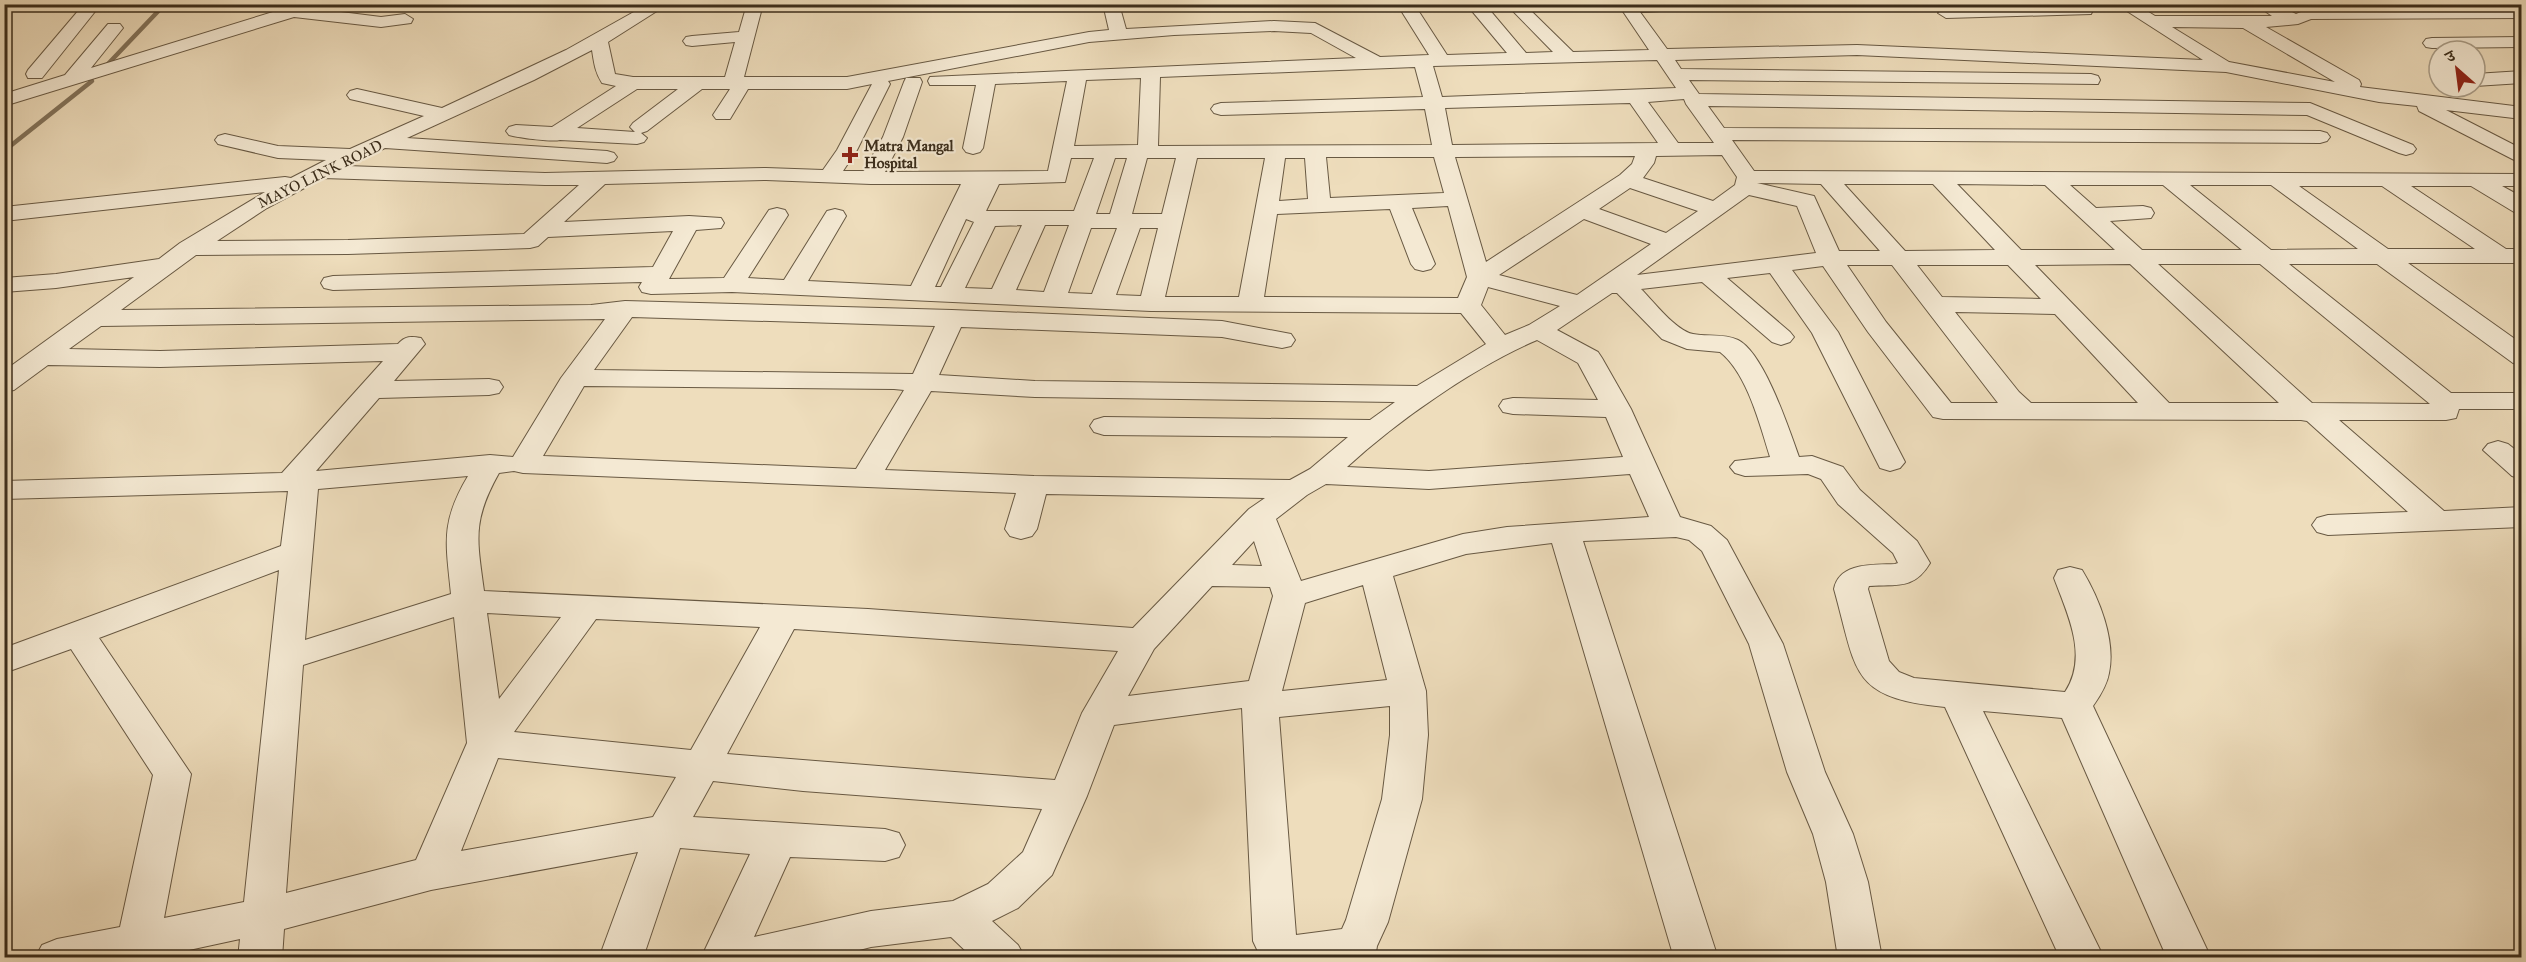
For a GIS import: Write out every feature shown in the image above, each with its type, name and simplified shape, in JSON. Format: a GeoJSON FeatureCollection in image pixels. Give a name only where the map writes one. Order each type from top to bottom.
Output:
{"type":"FeatureCollection","features":[{"type":"Feature","properties":{"kind":"street"},"geometry":{"type":"LineString","coordinates":[[4,6],[26,4]]}},
{"type":"Feature","properties":{"kind":"street"},"geometry":{"type":"LineString","coordinates":[[35,74],[93,4]]}},
{"type":"Feature","properties":{"kind":"street"},"geometry":{"type":"LineString","coordinates":[[4,100],[318,4]]}},
{"type":"Feature","properties":{"kind":"street"},"geometry":{"type":"LineString","coordinates":[[450,4],[512,4]]}},
{"type":"Feature","properties":{"kind":"street"},"geometry":{"type":"LineString","coordinates":[[633,4],[659,5]]}},
{"type":"Feature","properties":{"kind":"street"},"geometry":{"type":"LineString","coordinates":[[723,115],[738,82],[740,60],[755,4]]}},
{"type":"Feature","properties":{"kind":"street"},"geometry":{"type":"LineString","coordinates":[[1111,4],[1119,34]]}},
{"type":"Feature","properties":{"kind":"street"},"geometry":{"type":"LineString","coordinates":[[1271,4],[1274,26]]}},
{"type":"Feature","properties":{"kind":"street"},"geometry":{"type":"LineString","coordinates":[[1405,4],[1433,61],[1434,104],[1443,151],[1479,277]]}},
{"type":"Feature","properties":{"kind":"street"},"geometry":{"type":"LineString","coordinates":[[1484,4],[1478,7],[1521,58]]}},
{"type":"Feature","properties":{"kind":"street"},"geometry":{"type":"LineString","coordinates":[[1514,4],[1570,68],[1591,98]]}},
{"type":"Feature","properties":{"kind":"street"},"geometry":{"type":"LineString","coordinates":[[1628,6],[1701,4]]}},
{"type":"Feature","properties":{"kind":"street"},"geometry":{"type":"LineString","coordinates":[[2124,4],[2181,42],[2256,87],[2137,81]]}},
{"type":"Feature","properties":{"kind":"street"},"geometry":{"type":"LineString","coordinates":[[2263,4],[2290,18]]}},
{"type":"Feature","properties":{"kind":"street"},"geometry":{"type":"LineString","coordinates":[[2458,4],[2522,35]]}},
{"type":"Feature","properties":{"kind":"street","name":"MAYO LINK ROAD"},"geometry":{"type":"LineString","coordinates":[[4,384],[226,222],[299,181],[600,42],[659,5]]}},
{"type":"Feature","properties":{"kind":"street"},"geometry":{"type":"LineString","coordinates":[[1628,6],[1724,141],[1747,183],[1806,201],[1830,258],[1878,327],[1943,411],[2446,412],[2444,401]]}},
{"type":"Feature","properties":{"kind":"street"},"geometry":{"type":"LineString","coordinates":[[1940,9],[1993,55]]}},
{"type":"Feature","properties":{"kind":"street"},"geometry":{"type":"LineString","coordinates":[[1940,9],[2085,10]]}},
{"type":"Feature","properties":{"kind":"street"},"geometry":{"type":"LineString","coordinates":[[296,12],[381,22],[405,19]]}},
{"type":"Feature","properties":{"kind":"street"},"geometry":{"type":"LineString","coordinates":[[2152,21],[2247,23],[2283,22],[2290,18],[2331,14],[2522,13]]}},
{"type":"Feature","properties":{"kind":"street"},"geometry":{"type":"LineString","coordinates":[[600,42],[604,71],[609,79],[633,83],[881,84],[922,77],[1089,37],[1119,34],[1173,22],[1315,28],[1375,62]]}},
{"type":"Feature","properties":{"kind":"street"},"geometry":{"type":"LineString","coordinates":[[2247,23],[2351,88],[2427,82]]}},
{"type":"Feature","properties":{"kind":"street"},"geometry":{"type":"LineString","coordinates":[[76,78],[114,28]]}},
{"type":"Feature","properties":{"kind":"street"},"geometry":{"type":"LineString","coordinates":[[692,41],[747,36]]}},
{"type":"Feature","properties":{"kind":"street"},"geometry":{"type":"LineString","coordinates":[[1476,41],[1484,59]]}},
{"type":"Feature","properties":{"kind":"street"},"geometry":{"type":"LineString","coordinates":[[2181,42],[2215,42]]}},
{"type":"Feature","properties":{"kind":"street"},"geometry":{"type":"LineString","coordinates":[[2487,42],[2522,42]]}},
{"type":"Feature","properties":{"kind":"street"},"geometry":{"type":"LineString","coordinates":[[2248,43],[2282,44]]}},
{"type":"Feature","properties":{"kind":"street"},"geometry":{"type":"LineString","coordinates":[[847,83],[922,77],[987,79],[1521,58],[1570,68],[1663,55],[1857,50],[2226,68],[2414,100],[2522,113]]}},
{"type":"Feature","properties":{"kind":"street"},"geometry":{"type":"LineString","coordinates":[[720,61],[740,60]]}},
{"type":"Feature","properties":{"kind":"street"},"geometry":{"type":"LineString","coordinates":[[1211,151],[1221,110],[1223,69]]}},
{"type":"Feature","properties":{"kind":"street"},"geometry":{"type":"LineString","coordinates":[[1102,300],[1144,151],[1151,72]]}},
{"type":"Feature","properties":{"kind":"street"},"geometry":{"type":"LineString","coordinates":[[1677,74],[2114,80]]}},
{"type":"Feature","properties":{"kind":"street"},"geometry":{"type":"LineString","coordinates":[[384,142],[598,171],[871,178],[1057,177],[1078,75]]}},
{"type":"Feature","properties":{"kind":"street"},"geometry":{"type":"LineString","coordinates":[[871,178],[922,77]]}},
{"type":"Feature","properties":{"kind":"street"},"geometry":{"type":"LineString","coordinates":[[2487,79],[2522,77]]}},
{"type":"Feature","properties":{"kind":"street"},"geometry":{"type":"LineString","coordinates":[[947,178],[964,148],[987,79]]}},
{"type":"Feature","properties":{"kind":"street"},"geometry":{"type":"LineString","coordinates":[[558,132],[633,83]]}},
{"type":"Feature","properties":{"kind":"street"},"geometry":{"type":"LineString","coordinates":[[618,125],[674,83]]}},
{"type":"Feature","properties":{"kind":"street"},"geometry":{"type":"LineString","coordinates":[[188,248],[348,247],[530,241],[638,132],[697,83]]}},
{"type":"Feature","properties":{"kind":"street"},"geometry":{"type":"LineString","coordinates":[[829,176],[847,150],[881,84]]}},
{"type":"Feature","properties":{"kind":"street"},"geometry":{"type":"LineString","coordinates":[[2310,109],[2300,98],[2301,93],[2319,85]]}},
{"type":"Feature","properties":{"kind":"street"},"geometry":{"type":"LineString","coordinates":[[417,108],[456,88]]}},
{"type":"Feature","properties":{"kind":"street"},"geometry":{"type":"LineString","coordinates":[[357,95],[444,114]]}},
{"type":"Feature","properties":{"kind":"street"},"geometry":{"type":"LineString","coordinates":[[1221,110],[1635,97],[2310,109],[2406,149]]}},
{"type":"Feature","properties":{"kind":"street"},"geometry":{"type":"LineString","coordinates":[[1635,97],[1673,150]]}},
{"type":"Feature","properties":{"kind":"street"},"geometry":{"type":"LineString","coordinates":[[2414,100],[2522,158]]}},
{"type":"Feature","properties":{"kind":"street"},"geometry":{"type":"LineString","coordinates":[[558,132],[618,125],[638,132]]}},
{"type":"Feature","properties":{"kind":"street"},"geometry":{"type":"LineString","coordinates":[[516,131],[638,132]]}},
{"type":"Feature","properties":{"kind":"street"},"geometry":{"type":"LineString","coordinates":[[1062,152],[1673,150],[1724,141],[2320,136]]}},
{"type":"Feature","properties":{"kind":"street"},"geometry":{"type":"LineString","coordinates":[[225,140],[278,152],[355,155]]}},
{"type":"Feature","properties":{"kind":"street"},"geometry":{"type":"LineString","coordinates":[[1468,306],[1479,277],[1628,180],[1642,168],[1646,160],[1646,150]]}},
{"type":"Feature","properties":{"kind":"street"},"geometry":{"type":"LineString","coordinates":[[1151,304],[1188,151]]}},
{"type":"Feature","properties":{"kind":"street"},"geometry":{"type":"LineString","coordinates":[[1002,295],[1082,219],[1107,152]]}},
{"type":"Feature","properties":{"kind":"street"},"geometry":{"type":"LineString","coordinates":[[1251,303],[1276,152]]}},
{"type":"Feature","properties":{"kind":"street"},"geometry":{"type":"LineString","coordinates":[[1315,152],[1320,206]]}},
{"type":"Feature","properties":{"kind":"street"},"geometry":{"type":"LineString","coordinates":[[320,172],[524,179],[598,171]]}},
{"type":"Feature","properties":{"kind":"street"},"geometry":{"type":"LineString","coordinates":[[983,178],[973,214],[987,219],[1171,221]]}},
{"type":"Feature","properties":{"kind":"street"},"geometry":{"type":"LineString","coordinates":[[920,292],[983,178]]}},
{"type":"Feature","properties":{"kind":"street"},"geometry":{"type":"LineString","coordinates":[[1939,178],[2162,412]]}},
{"type":"Feature","properties":{"kind":"street"},"geometry":{"type":"LineString","coordinates":[[746,957],[871,929],[959,918],[1003,896],[1038,863],[1068,796],[1100,713],[1141,641],[1260,516],[1423,394],[1501,346],[1538,330],[1602,292],[1716,209],[1747,183],[1828,179],[1939,178],[2522,180]]}},
{"type":"Feature","properties":{"kind":"street"},"geometry":{"type":"LineString","coordinates":[[2051,178],[2136,258],[2310,413],[2435,519]]}},
{"type":"Feature","properties":{"kind":"street"},"geometry":{"type":"LineString","coordinates":[[1828,179],[1899,258],[2009,398],[2024,411]]}},
{"type":"Feature","properties":{"kind":"street"},"geometry":{"type":"LineString","coordinates":[[2169,179],[2444,401],[2522,401]]}},
{"type":"Feature","properties":{"kind":"street"},"geometry":{"type":"LineString","coordinates":[[2276,179],[2522,357]]}},
{"type":"Feature","properties":{"kind":"street"},"geometry":{"type":"LineString","coordinates":[[2386,179],[2506,257],[2522,274]]}},
{"type":"Feature","properties":{"kind":"street"},"geometry":{"type":"LineString","coordinates":[[1628,180],[1716,209]]}},
{"type":"Feature","properties":{"kind":"street"},"geometry":{"type":"LineString","coordinates":[[2476,180],[2522,207]]}},
{"type":"Feature","properties":{"kind":"street"},"geometry":{"type":"LineString","coordinates":[[4,214],[299,181]]}},
{"type":"Feature","properties":{"kind":"street"},"geometry":{"type":"LineString","coordinates":[[1267,207],[1457,199]]}},
{"type":"Feature","properties":{"kind":"street"},"geometry":{"type":"LineString","coordinates":[[1400,203],[1423,264]]}},
{"type":"Feature","properties":{"kind":"street"},"geometry":{"type":"LineString","coordinates":[[1582,210],[1670,243]]}},
{"type":"Feature","properties":{"kind":"street"},"geometry":{"type":"LineString","coordinates":[[2089,214],[2143,213]]}},
{"type":"Feature","properties":{"kind":"street"},"geometry":{"type":"LineString","coordinates":[[732,285],[777,214]]}},
{"type":"Feature","properties":{"kind":"street"},"geometry":{"type":"LineString","coordinates":[[792,287],[835,216]]}},
{"type":"Feature","properties":{"kind":"street"},"geometry":{"type":"LineString","coordinates":[[866,479],[922,383],[987,219]]}},
{"type":"Feature","properties":{"kind":"street"},"geometry":{"type":"LineString","coordinates":[[1036,219],[1054,298]]}},
{"type":"Feature","properties":{"kind":"street"},"geometry":{"type":"LineString","coordinates":[[486,743],[467,601],[461,537],[463,514],[473,491],[506,464],[646,295],[701,223],[542,230]]}},
{"type":"Feature","properties":{"kind":"street"},"geometry":{"type":"LineString","coordinates":[[1479,277],[1602,292],[1830,258],[2506,257]]}},
{"type":"Feature","properties":{"kind":"street"},"geometry":{"type":"LineString","coordinates":[[4,285],[47,282],[164,266]]}},
{"type":"Feature","properties":{"kind":"street"},"geometry":{"type":"LineString","coordinates":[[1777,266],[1825,332],[1890,462]]}},
{"type":"Feature","properties":{"kind":"street"},"geometry":{"type":"LineString","coordinates":[[1709,275],[1781,337]]}},
{"type":"Feature","properties":{"kind":"street"},"geometry":{"type":"LineString","coordinates":[[333,283],[954,306],[1222,329],[1282,340]]}},
{"type":"Feature","properties":{"kind":"street"},"geometry":{"type":"LineString","coordinates":[[96,318],[591,313],[646,295],[732,285],[920,292],[954,306],[1002,295],[1151,304],[1468,306],[1501,346]]}},
{"type":"Feature","properties":{"kind":"street"},"geometry":{"type":"LineString","coordinates":[[1602,292],[1688,343],[1726,345],[1741,354],[1765,404],[1787,465]]}},
{"type":"Feature","properties":{"kind":"street"},"geometry":{"type":"LineString","coordinates":[[1934,304],[2063,307]]}},
{"type":"Feature","properties":{"kind":"street"},"geometry":{"type":"LineString","coordinates":[[260,957],[266,916],[296,552],[298,481],[371,390],[438,315]]}},
{"type":"Feature","properties":{"kind":"street"},"geometry":{"type":"LineString","coordinates":[[1538,330],[1589,358],[1617,409],[1668,526]]}},
{"type":"Feature","properties":{"kind":"street"},"geometry":{"type":"LineString","coordinates":[[44,357],[160,359],[405,352]]}},
{"type":"Feature","properties":{"kind":"street"},"geometry":{"type":"LineString","coordinates":[[575,378],[922,383],[1035,389],[1423,394]]}},
{"type":"Feature","properties":{"kind":"street"},"geometry":{"type":"LineString","coordinates":[[371,390],[489,387]]}},
{"type":"Feature","properties":{"kind":"street"},"geometry":{"type":"LineString","coordinates":[[1513,406],[1617,409]]}},
{"type":"Feature","properties":{"kind":"street"},"geometry":{"type":"LineString","coordinates":[[1104,426],[1377,429]]}},
{"type":"Feature","properties":{"kind":"street"},"geometry":{"type":"LineString","coordinates":[[2498,450],[2522,470]]}},
{"type":"Feature","properties":{"kind":"street"},"geometry":{"type":"LineString","coordinates":[[4,490],[298,481],[506,464],[1034,485],[1429,480],[1642,464]]}},
{"type":"Feature","properties":{"kind":"street"},"geometry":{"type":"LineString","coordinates":[[1745,467],[1812,465],[1832,473],[1849,498],[1901,543],[1914,563],[1912,569],[1906,574],[1863,575],[1852,583],[1851,589],[1873,666],[1886,681],[1909,691],[1958,698],[2075,706]]}},
{"type":"Feature","properties":{"kind":"street"},"geometry":{"type":"LineString","coordinates":[[1021,529],[1034,485]]}},
{"type":"Feature","properties":{"kind":"street"},"geometry":{"type":"LineString","coordinates":[[1260,516],[1286,587],[1261,699],[1275,941],[1278,955],[1354,952],[1367,922],[1402,800],[1409,735],[1408,691],[1375,570]]}},
{"type":"Feature","properties":{"kind":"street"},"geometry":{"type":"LineString","coordinates":[[2328,525],[2522,517]]}},
{"type":"Feature","properties":{"kind":"street"},"geometry":{"type":"LineString","coordinates":[[1204,575],[1286,587],[1375,570],[1463,544],[1508,537],[1668,526],[1693,528],[1707,537],[1716,547],[1766,644],[1806,772],[1833,834],[1847,882],[1860,957]]}},
{"type":"Feature","properties":{"kind":"street"},"geometry":{"type":"LineString","coordinates":[[1564,532],[1696,957]]}},
{"type":"Feature","properties":{"kind":"street"},"geometry":{"type":"LineString","coordinates":[[4,661],[296,552]]}},
{"type":"Feature","properties":{"kind":"street"},"geometry":{"type":"LineString","coordinates":[[2070,578],[2093,639],[2094,666],[2087,691],[2075,706]]}},
{"type":"Feature","properties":{"kind":"street"},"geometry":{"type":"LineString","coordinates":[[286,658],[467,601],[783,617],[1141,641]]}},
{"type":"Feature","properties":{"kind":"street"},"geometry":{"type":"LineString","coordinates":[[431,873],[486,743],[588,607]]}},
{"type":"Feature","properties":{"kind":"street"},"geometry":{"type":"LineString","coordinates":[[621,957],[666,831],[783,617]]}},
{"type":"Feature","properties":{"kind":"street"},"geometry":{"type":"LineString","coordinates":[[77,632],[172,774],[138,941]]}},
{"type":"Feature","properties":{"kind":"street"},"geometry":{"type":"LineString","coordinates":[[1100,713],[1261,699],[1408,691]]}},
{"type":"Feature","properties":{"kind":"street"},"geometry":{"type":"LineString","coordinates":[[1958,698],[2082,957]]}},
{"type":"Feature","properties":{"kind":"street"},"geometry":{"type":"LineString","coordinates":[[2075,706],[2188,957]]}},
{"type":"Feature","properties":{"kind":"street"},"geometry":{"type":"LineString","coordinates":[[486,743],[802,776],[1068,796]]}},
{"type":"Feature","properties":{"kind":"street"},"geometry":{"type":"LineString","coordinates":[[57,957],[266,916],[431,873],[666,831],[777,840],[885,845]]}},
{"type":"Feature","properties":{"kind":"street"},"geometry":{"type":"LineString","coordinates":[[723,957],[777,840]]}},
{"type":"Feature","properties":{"kind":"street"},"geometry":{"type":"LineString","coordinates":[[959,918],[1003,957]]}},
{"type":"Feature","properties":{"kind":"waterway"},"geometry":{"type":"LineString","coordinates":[[107,65],[165,4]]}},
{"type":"Feature","properties":{"kind":"waterway"},"geometry":{"type":"LineString","coordinates":[[4,151],[92,81]]}},
{"type":"Feature","properties":{"kind":"place","name":"Matra Mangal Hospital"},"geometry":{"type":"Point","coordinates":[850,155]}}]}
